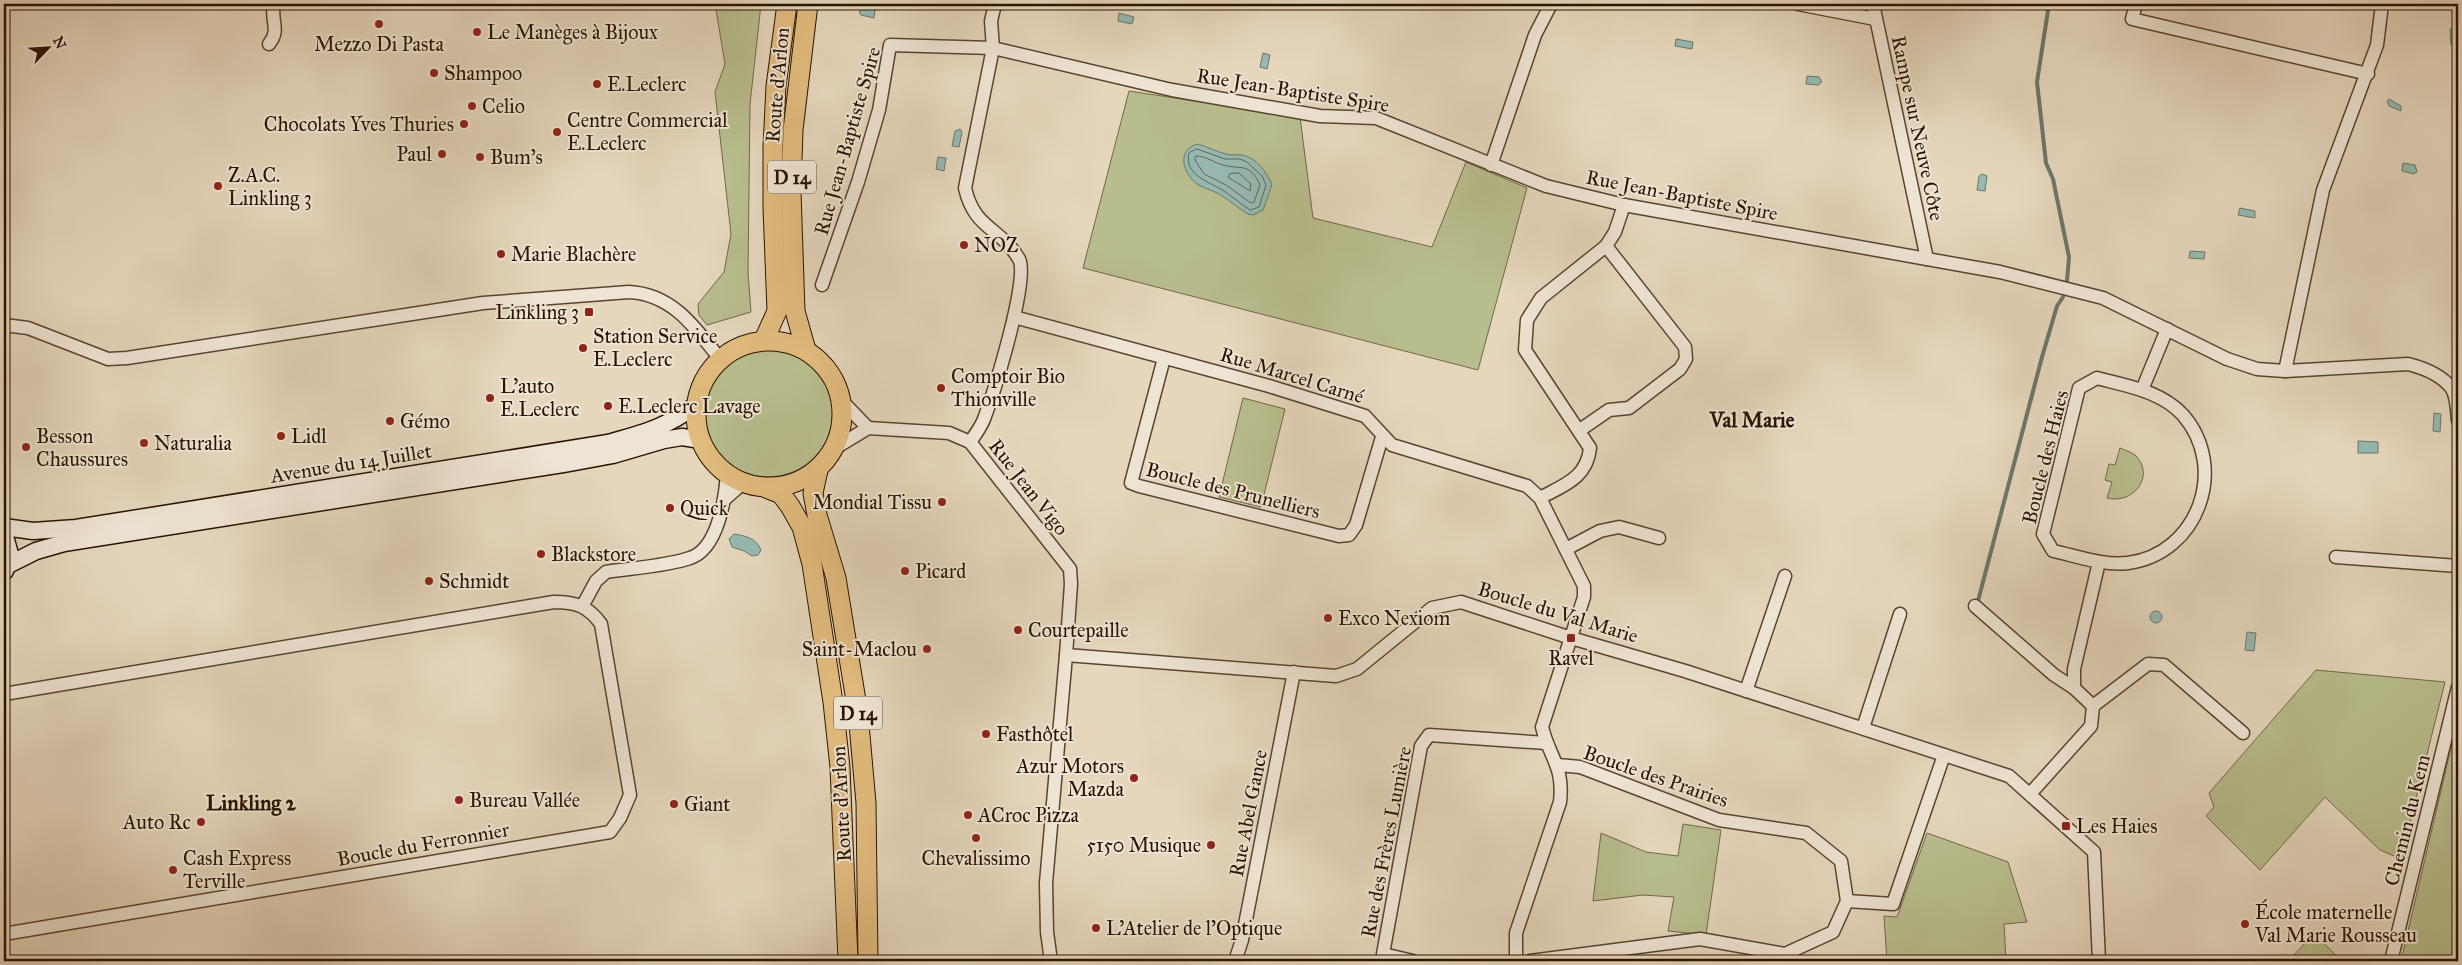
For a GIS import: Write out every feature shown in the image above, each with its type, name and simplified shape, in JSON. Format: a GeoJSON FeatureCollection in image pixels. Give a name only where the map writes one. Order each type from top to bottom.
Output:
{"type":"FeatureCollection","features":[{"type":"Feature","properties":{"kind":"main road","name":"Route d'Arlon"},"geometry":{"type":"LineString","coordinates":[[764,340],[776,311],[772,208],[773,148],[776,86],[786,4]]}},
{"type":"Feature","properties":{"kind":"main road","name":"Route d'Arlon"},"geometry":{"type":"LineString","coordinates":[[806,350],[795,311],[792,191],[794,130],[808,4]]}},
{"type":"Feature","properties":{"kind":"main road"},"geometry":{"type":"LineString","coordinates":[[764,340],[786,342],[806,350],[820,360],[831,373],[841,400],[842,422],[835,448],[818,470],[794,484],[766,488],[735,478],[714,463],[701,440],[696,422],[696,405],[705,376],[720,358],[740,346],[764,340]]}},
{"type":"Feature","properties":{"kind":"main road","name":"Avenue du 14 Juillet"},"geometry":{"type":"LineString","coordinates":[[4,527],[33,531],[76,528],[590,446],[659,428],[676,420],[696,405]]}},
{"type":"Feature","properties":{"kind":"main road","name":"Avenue du 14 Juillet"},"geometry":{"type":"LineString","coordinates":[[6,570],[36,551],[64,543],[588,460],[613,455],[664,440],[682,438],[701,440]]}},
{"type":"Feature","properties":{"kind":"main road","name":"Route d'Arlon"},"geometry":{"type":"LineString","coordinates":[[818,470],[813,493],[817,515],[836,578],[858,713],[866,804],[868,961]]}},
{"type":"Feature","properties":{"kind":"main road","name":"Route d'Arlon"},"geometry":{"type":"LineString","coordinates":[[766,488],[782,494],[790,506],[802,527],[812,564],[833,702],[840,768],[848,961]]}},
{"type":"Feature","properties":{"kind":"main road"},"geometry":{"type":"LineString","coordinates":[[4,533],[8,543],[6,570]]}},
{"type":"Feature","properties":{"kind":"street"},"geometry":{"type":"LineString","coordinates":[[269,44],[276,31],[272,12],[274,4]]}},
{"type":"Feature","properties":{"kind":"street"},"geometry":{"type":"LineString","coordinates":[[970,442],[984,421],[1014,317],[1021,280],[1020,262],[1010,245],[978,219],[968,203],[965,188],[993,48],[991,21],[995,4]]}},
{"type":"Feature","properties":{"kind":"street"},"geometry":{"type":"LineString","coordinates":[[1491,165],[1536,35],[1551,4]]}},
{"type":"Feature","properties":{"kind":"street"},"geometry":{"type":"LineString","coordinates":[[1798,4],[1875,19]]}},
{"type":"Feature","properties":{"kind":"street","name":"Rampe sur Neuve Côte"},"geometry":{"type":"LineString","coordinates":[[1873,4],[1927,259]]}},
{"type":"Feature","properties":{"kind":"street"},"geometry":{"type":"LineString","coordinates":[[2136,4],[2132,19],[2368,74]]}},
{"type":"Feature","properties":{"kind":"street"},"geometry":{"type":"LineString","coordinates":[[2285,371],[2323,190],[2341,136],[2368,74],[2377,45],[2382,4]]}},
{"type":"Feature","properties":{"kind":"street","name":"Rue Jean-Baptiste Spire"},"geometry":{"type":"LineString","coordinates":[[822,286],[858,182],[874,128],[890,45],[993,48],[1129,81],[1255,105],[1320,116],[1376,118],[1546,186],[1624,204],[2000,272],[2103,298],[2227,359],[2257,369],[2285,371],[2408,364],[2425,369],[2440,378],[2453,390],[2458,420]]}},
{"type":"Feature","properties":{"kind":"street"},"geometry":{"type":"LineString","coordinates":[[1540,498],[1583,471],[1589,460],[1590,448],[1580,430],[1525,350],[1527,320],[1541,298],[1606,246],[1615,232],[1624,204]]}},
{"type":"Feature","properties":{"kind":"street"},"geometry":{"type":"LineString","coordinates":[[1580,430],[1608,410],[1629,408],[1680,368],[1686,359],[1685,347],[1606,246]]}},
{"type":"Feature","properties":{"kind":"street"},"geometry":{"type":"LineString","coordinates":[[4,325],[28,328],[108,359],[128,358],[484,303],[630,292],[653,295],[678,311],[720,358]]}},
{"type":"Feature","properties":{"kind":"street","name":"Rue Marcel Carné"},"geometry":{"type":"LineString","coordinates":[[1014,317],[1269,386],[1366,416],[1377,427],[1382,437],[1392,445],[1527,486],[1540,498],[1584,586],[1584,597],[1542,727],[1546,743]]}},
{"type":"Feature","properties":{"kind":"street"},"geometry":{"type":"LineString","coordinates":[[2142,390],[2167,330]]}},
{"type":"Feature","properties":{"kind":"street","name":"Boucle des Prunelliers"},"geometry":{"type":"LineString","coordinates":[[1164,358],[1131,483],[1139,486],[1339,536],[1349,535],[1356,525],[1382,437]]}},
{"type":"Feature","properties":{"kind":"street","name":"Boucle des Haies"},"geometry":{"type":"LineString","coordinates":[[2097,378],[2142,390],[2171,404],[2191,426],[2198,440],[2205,463],[2206,484],[2199,509],[2189,527],[2169,547],[2153,556],[2129,563],[2100,562],[2053,550],[2043,534],[2079,388],[2097,378]]}},
{"type":"Feature","properties":{"kind":"street"},"geometry":{"type":"LineString","coordinates":[[835,448],[868,428],[841,400]]}},
{"type":"Feature","properties":{"kind":"street","name":"Rue Jean Vigo"},"geometry":{"type":"LineString","coordinates":[[868,428],[949,433],[970,442],[1070,569],[1071,584],[1066,655]]}},
{"type":"Feature","properties":{"kind":"street"},"geometry":{"type":"LineString","coordinates":[[4,694],[554,602],[572,602],[583,606],[596,581],[606,572],[692,558],[708,546],[725,499],[735,478]]}},
{"type":"Feature","properties":{"kind":"street"},"geometry":{"type":"LineString","coordinates":[[1566,549],[1600,531],[1619,527],[1659,538]]}},
{"type":"Feature","properties":{"kind":"street"},"geometry":{"type":"LineString","coordinates":[[2336,557],[2458,566]]}},
{"type":"Feature","properties":{"kind":"street"},"geometry":{"type":"LineString","coordinates":[[2074,688],[2074,669],[2100,562]]}},
{"type":"Feature","properties":{"kind":"street"},"geometry":{"type":"LineString","coordinates":[[1746,690],[1785,576]]}},
{"type":"Feature","properties":{"kind":"street","name":"Boucle du Val Marie"},"geometry":{"type":"LineString","coordinates":[[1066,655],[1336,676],[1358,669],[1432,608],[1461,602],[1571,638],[1746,690],[2009,776],[2094,852],[2099,961]]}},
{"type":"Feature","properties":{"kind":"street","name":"Boucle du Ferronnier"},"geometry":{"type":"LineString","coordinates":[[4,934],[610,832],[620,818],[630,795],[601,624],[593,613],[583,606]]}},
{"type":"Feature","properties":{"kind":"street"},"geometry":{"type":"LineString","coordinates":[[1976,606],[2054,675],[2074,688],[2093,706]]}},
{"type":"Feature","properties":{"kind":"street"},"geometry":{"type":"LineString","coordinates":[[1863,728],[1900,614]]}},
{"type":"Feature","properties":{"kind":"street"},"geometry":{"type":"LineString","coordinates":[[1051,961],[1047,932],[1046,883],[1066,655]]}},
{"type":"Feature","properties":{"kind":"street"},"geometry":{"type":"LineString","coordinates":[[2030,794],[2091,726],[2093,706],[2148,664],[2164,664],[2243,733]]}},
{"type":"Feature","properties":{"kind":"street","name":"Rue Abel Gance"},"geometry":{"type":"LineString","coordinates":[[1235,961],[1242,940],[1294,672]]}},
{"type":"Feature","properties":{"kind":"street","name":"Chemin du Kem"},"geometry":{"type":"LineString","coordinates":[[2392,961],[2458,688]]}},
{"type":"Feature","properties":{"kind":"street","name":"Rue des Frères Lumière"},"geometry":{"type":"LineString","coordinates":[[1413,961],[1383,954],[1421,746],[1429,735],[1546,743]]}},
{"type":"Feature","properties":{"kind":"street"},"geometry":{"type":"LineString","coordinates":[[1516,961],[1516,933],[1560,802],[1562,784],[1558,765],[1546,743]]}},
{"type":"Feature","properties":{"kind":"street"},"geometry":{"type":"LineString","coordinates":[[1530,961],[1700,940],[1785,954],[1833,932],[1847,901],[1893,904],[1944,754]]}},
{"type":"Feature","properties":{"kind":"street","name":"Boucle des Prairies"},"geometry":{"type":"LineString","coordinates":[[1558,765],[1580,767],[1718,820],[1806,832],[1841,861],[1847,901]]}},
{"type":"Feature","properties":{"kind":"green space"},"geometry":{"type":"Polygon","coordinates":[[[715,4],[761,4],[750,104],[748,273],[751,312],[707,325],[699,315],[698,304],[724,272],[731,234],[715,92],[725,64],[715,4]]]}},
{"type":"Feature","properties":{"kind":"green space"},"geometry":{"type":"Polygon","coordinates":[[[1129,91],[1300,117],[1313,218],[1432,247],[1466,162],[1527,188],[1478,370],[1083,268],[1129,91]]]}},
{"type":"Feature","properties":{"kind":"green space"},"geometry":{"type":"Polygon","coordinates":[[[768,347],[793,352],[814,366],[828,387],[833,412],[828,437],[814,458],[793,472],[768,477],[743,472],[722,458],[708,437],[703,412],[708,387],[722,366],[743,352],[768,347]]]}},
{"type":"Feature","properties":{"kind":"green space"},"geometry":{"type":"Polygon","coordinates":[[[1243,398],[1285,409],[1261,507],[1219,497],[1243,398]]]}},
{"type":"Feature","properties":{"kind":"green space"},"geometry":{"type":"Polygon","coordinates":[[[2120,448],[2135,455],[2141,463],[2142,479],[2139,487],[2126,497],[2117,499],[2107,498],[2112,482],[2105,480],[2109,464],[2115,465],[2120,448]]]}},
{"type":"Feature","properties":{"kind":"green space"},"geometry":{"type":"Polygon","coordinates":[[[2316,670],[2445,682],[2401,859],[2380,850],[2325,797],[2260,870],[2206,816],[2214,807],[2209,793],[2316,670]]]}},
{"type":"Feature","properties":{"kind":"green space"},"geometry":{"type":"Polygon","coordinates":[[[2458,718],[2458,961],[2401,961],[2458,718]]]}},
{"type":"Feature","properties":{"kind":"green space"},"geometry":{"type":"Polygon","coordinates":[[[1683,824],[1721,830],[1706,935],[1668,931],[1674,897],[1643,895],[1593,901],[1601,833],[1646,852],[1678,856],[1683,824]]]}},
{"type":"Feature","properties":{"kind":"green space"},"geometry":{"type":"Polygon","coordinates":[[[1927,833],[2008,862],[2027,922],[2004,924],[2006,961],[1887,961],[1884,916],[1897,917],[1927,833]]]}},
{"type":"Feature","properties":{"kind":"green space"},"geometry":{"type":"Polygon","coordinates":[[[2314,934],[2342,961],[2288,961],[2314,934]]]}},
{"type":"Feature","properties":{"kind":"water"},"geometry":{"type":"Polygon","coordinates":[[[863,7],[875,10],[874,18],[861,15],[859,12],[863,7]]]}},
{"type":"Feature","properties":{"kind":"water"},"geometry":{"type":"Polygon","coordinates":[[[1119,13],[1134,17],[1132,24],[1118,21],[1119,13]]]}},
{"type":"Feature","properties":{"kind":"water"},"geometry":{"type":"Polygon","coordinates":[[[2450,29],[2458,29],[2458,45],[2451,45],[2450,29]]]}},
{"type":"Feature","properties":{"kind":"water"},"geometry":{"type":"Polygon","coordinates":[[[1676,39],[1693,42],[1692,49],[1675,46],[1676,39]]]}},
{"type":"Feature","properties":{"kind":"water"},"geometry":{"type":"Polygon","coordinates":[[[1263,53],[1270,55],[1267,69],[1260,67],[1263,53]]]}},
{"type":"Feature","properties":{"kind":"water"},"geometry":{"type":"Polygon","coordinates":[[[1807,76],[1819,77],[1822,82],[1818,85],[1806,84],[1807,76]]]}},
{"type":"Feature","properties":{"kind":"water"},"geometry":{"type":"Polygon","coordinates":[[[2389,99],[2401,106],[2401,111],[2389,106],[2387,101],[2389,99]]]}},
{"type":"Feature","properties":{"kind":"water"},"geometry":{"type":"Polygon","coordinates":[[[960,129],[962,132],[959,147],[952,146],[955,131],[960,129]]]}},
{"type":"Feature","properties":{"kind":"water"},"geometry":{"type":"Polygon","coordinates":[[[1197,144],[1228,155],[1247,157],[1260,166],[1272,184],[1263,210],[1253,215],[1248,214],[1219,194],[1197,184],[1192,179],[1185,168],[1184,157],[1190,147],[1197,144]]]}},
{"type":"Feature","properties":{"kind":"water"},"geometry":{"type":"Polygon","coordinates":[[[938,157],[946,158],[944,171],[936,169],[938,157]]]}},
{"type":"Feature","properties":{"kind":"water"},"geometry":{"type":"Polygon","coordinates":[[[2403,163],[2415,165],[2417,172],[2413,174],[2402,171],[2403,163]]]}},
{"type":"Feature","properties":{"kind":"water"},"geometry":{"type":"Polygon","coordinates":[[[1982,174],[1987,176],[1985,191],[1977,190],[1979,176],[1982,174]]]}},
{"type":"Feature","properties":{"kind":"water"},"geometry":{"type":"Polygon","coordinates":[[[2240,208],[2255,211],[2255,218],[2238,215],[2240,208]]]}},
{"type":"Feature","properties":{"kind":"water"},"geometry":{"type":"Polygon","coordinates":[[[2190,251],[2205,252],[2204,259],[2189,258],[2190,251]]]}},
{"type":"Feature","properties":{"kind":"water"},"geometry":{"type":"Polygon","coordinates":[[[2434,413],[2441,414],[2440,432],[2433,431],[2434,413]]]}},
{"type":"Feature","properties":{"kind":"water"},"geometry":{"type":"Polygon","coordinates":[[[2358,441],[2378,442],[2378,453],[2358,453],[2358,441]]]}},
{"type":"Feature","properties":{"kind":"water"},"geometry":{"type":"Polygon","coordinates":[[[734,534],[753,540],[761,550],[758,555],[752,556],[732,547],[729,539],[734,534]]]}},
{"type":"Feature","properties":{"kind":"water"},"geometry":{"type":"Polygon","coordinates":[[[2154,611],[2158,611],[2162,617],[2158,623],[2154,623],[2150,619],[2150,615],[2154,611]]]}},
{"type":"Feature","properties":{"kind":"water"},"geometry":{"type":"Polygon","coordinates":[[[2247,632],[2256,633],[2254,651],[2245,650],[2247,632]]]}},
{"type":"Feature","properties":{"kind":"waterway"},"geometry":{"type":"LineString","coordinates":[[2049,4],[2037,82],[2046,163],[2053,179],[2069,257],[2067,281]]}},
{"type":"Feature","properties":{"kind":"waterway"},"geometry":{"type":"LineString","coordinates":[[1978,601],[2042,357],[2057,306],[2063,297]]}},
{"type":"Feature","properties":{"kind":"place","name":"Mezzo Di Pasta"},"geometry":{"type":"Point","coordinates":[379,24]}},
{"type":"Feature","properties":{"kind":"place","name":"Le Manèges à Bijoux"},"geometry":{"type":"Point","coordinates":[477,32]}},
{"type":"Feature","properties":{"kind":"place","name":"Shampoo"},"geometry":{"type":"Point","coordinates":[434,73]}},
{"type":"Feature","properties":{"kind":"place","name":"E.Leclerc"},"geometry":{"type":"Point","coordinates":[597,84]}},
{"type":"Feature","properties":{"kind":"place","name":"Celio"},"geometry":{"type":"Point","coordinates":[472,106]}},
{"type":"Feature","properties":{"kind":"place","name":"Chocolats Yves Thuries"},"geometry":{"type":"Point","coordinates":[464,124]}},
{"type":"Feature","properties":{"kind":"place","name":"Centre Commercial E.Leclerc"},"geometry":{"type":"Point","coordinates":[557,132]}},
{"type":"Feature","properties":{"kind":"place","name":"Paul"},"geometry":{"type":"Point","coordinates":[442,154]}},
{"type":"Feature","properties":{"kind":"place","name":"Bum's"},"geometry":{"type":"Point","coordinates":[480,157]}},
{"type":"Feature","properties":{"kind":"place","name":"Z.A.C. Linkling 3"},"geometry":{"type":"Point","coordinates":[218,186]}},
{"type":"Feature","properties":{"kind":"place","name":"NOZ"},"geometry":{"type":"Point","coordinates":[964,245]}},
{"type":"Feature","properties":{"kind":"place","name":"Marie Blachère"},"geometry":{"type":"Point","coordinates":[501,254]}},
{"type":"Feature","properties":{"kind":"place","name":"Linkling 3"},"geometry":{"type":"Point","coordinates":[589,312]}},
{"type":"Feature","properties":{"kind":"place","name":"Station Service E.Leclerc"},"geometry":{"type":"Point","coordinates":[583,348]}},
{"type":"Feature","properties":{"kind":"place","name":"Comptoir Bio Thionville"},"geometry":{"type":"Point","coordinates":[941,388]}},
{"type":"Feature","properties":{"kind":"place","name":"L'auto E.Leclerc"},"geometry":{"type":"Point","coordinates":[490,398]}},
{"type":"Feature","properties":{"kind":"place","name":"E.Leclerc Lavage"},"geometry":{"type":"Point","coordinates":[608,406]}},
{"type":"Feature","properties":{"kind":"place","name":"Gémo"},"geometry":{"type":"Point","coordinates":[390,421]}},
{"type":"Feature","properties":{"kind":"place","name":"Lidl"},"geometry":{"type":"Point","coordinates":[281,436]}},
{"type":"Feature","properties":{"kind":"place","name":"Naturalia"},"geometry":{"type":"Point","coordinates":[144,443]}},
{"type":"Feature","properties":{"kind":"place","name":"Besson Chaussures"},"geometry":{"type":"Point","coordinates":[26,447]}},
{"type":"Feature","properties":{"kind":"place","name":"Mondial Tissu"},"geometry":{"type":"Point","coordinates":[942,502]}},
{"type":"Feature","properties":{"kind":"place","name":"Quick"},"geometry":{"type":"Point","coordinates":[670,508]}},
{"type":"Feature","properties":{"kind":"place","name":"Blackstore"},"geometry":{"type":"Point","coordinates":[541,554]}},
{"type":"Feature","properties":{"kind":"place","name":"Picard"},"geometry":{"type":"Point","coordinates":[905,571]}},
{"type":"Feature","properties":{"kind":"place","name":"Schmidt"},"geometry":{"type":"Point","coordinates":[429,581]}},
{"type":"Feature","properties":{"kind":"place","name":"Exco Nexiom"},"geometry":{"type":"Point","coordinates":[1328,618]}},
{"type":"Feature","properties":{"kind":"place","name":"Courtepaille"},"geometry":{"type":"Point","coordinates":[1018,630]}},
{"type":"Feature","properties":{"kind":"place","name":"Ravel"},"geometry":{"type":"Point","coordinates":[1571,638]}},
{"type":"Feature","properties":{"kind":"place","name":"Saint-Maclou"},"geometry":{"type":"Point","coordinates":[927,649]}},
{"type":"Feature","properties":{"kind":"place","name":"Fasthôtel"},"geometry":{"type":"Point","coordinates":[986,734]}},
{"type":"Feature","properties":{"kind":"place","name":"Azur Motors Mazda"},"geometry":{"type":"Point","coordinates":[1134,778]}},
{"type":"Feature","properties":{"kind":"place","name":"Bureau Vallée"},"geometry":{"type":"Point","coordinates":[459,800]}},
{"type":"Feature","properties":{"kind":"place","name":"Giant"},"geometry":{"type":"Point","coordinates":[674,804]}},
{"type":"Feature","properties":{"kind":"place","name":"ACroc Pizza"},"geometry":{"type":"Point","coordinates":[968,815]}},
{"type":"Feature","properties":{"kind":"place","name":"Auto Rc"},"geometry":{"type":"Point","coordinates":[201,822]}},
{"type":"Feature","properties":{"kind":"place","name":"Les Haies"},"geometry":{"type":"Point","coordinates":[2066,826]}},
{"type":"Feature","properties":{"kind":"place","name":"Chevalissimo"},"geometry":{"type":"Point","coordinates":[976,838]}},
{"type":"Feature","properties":{"kind":"place","name":"5150 Musique"},"geometry":{"type":"Point","coordinates":[1211,845]}},
{"type":"Feature","properties":{"kind":"place","name":"Cash Express Terville"},"geometry":{"type":"Point","coordinates":[173,870]}},
{"type":"Feature","properties":{"kind":"place","name":"École maternelle Val Marie Rousseau"},"geometry":{"type":"Point","coordinates":[2245,924]}},
{"type":"Feature","properties":{"kind":"place","name":"L'Atelier de l'Optique"},"geometry":{"type":"Point","coordinates":[1096,928]}},
{"type":"Feature","properties":{"kind":"district","name":"Val Marie"},"geometry":{"type":"Point","coordinates":[1752,420]}},
{"type":"Feature","properties":{"kind":"district","name":"Linkling 2"},"geometry":{"type":"Point","coordinates":[251,803]}}]}
